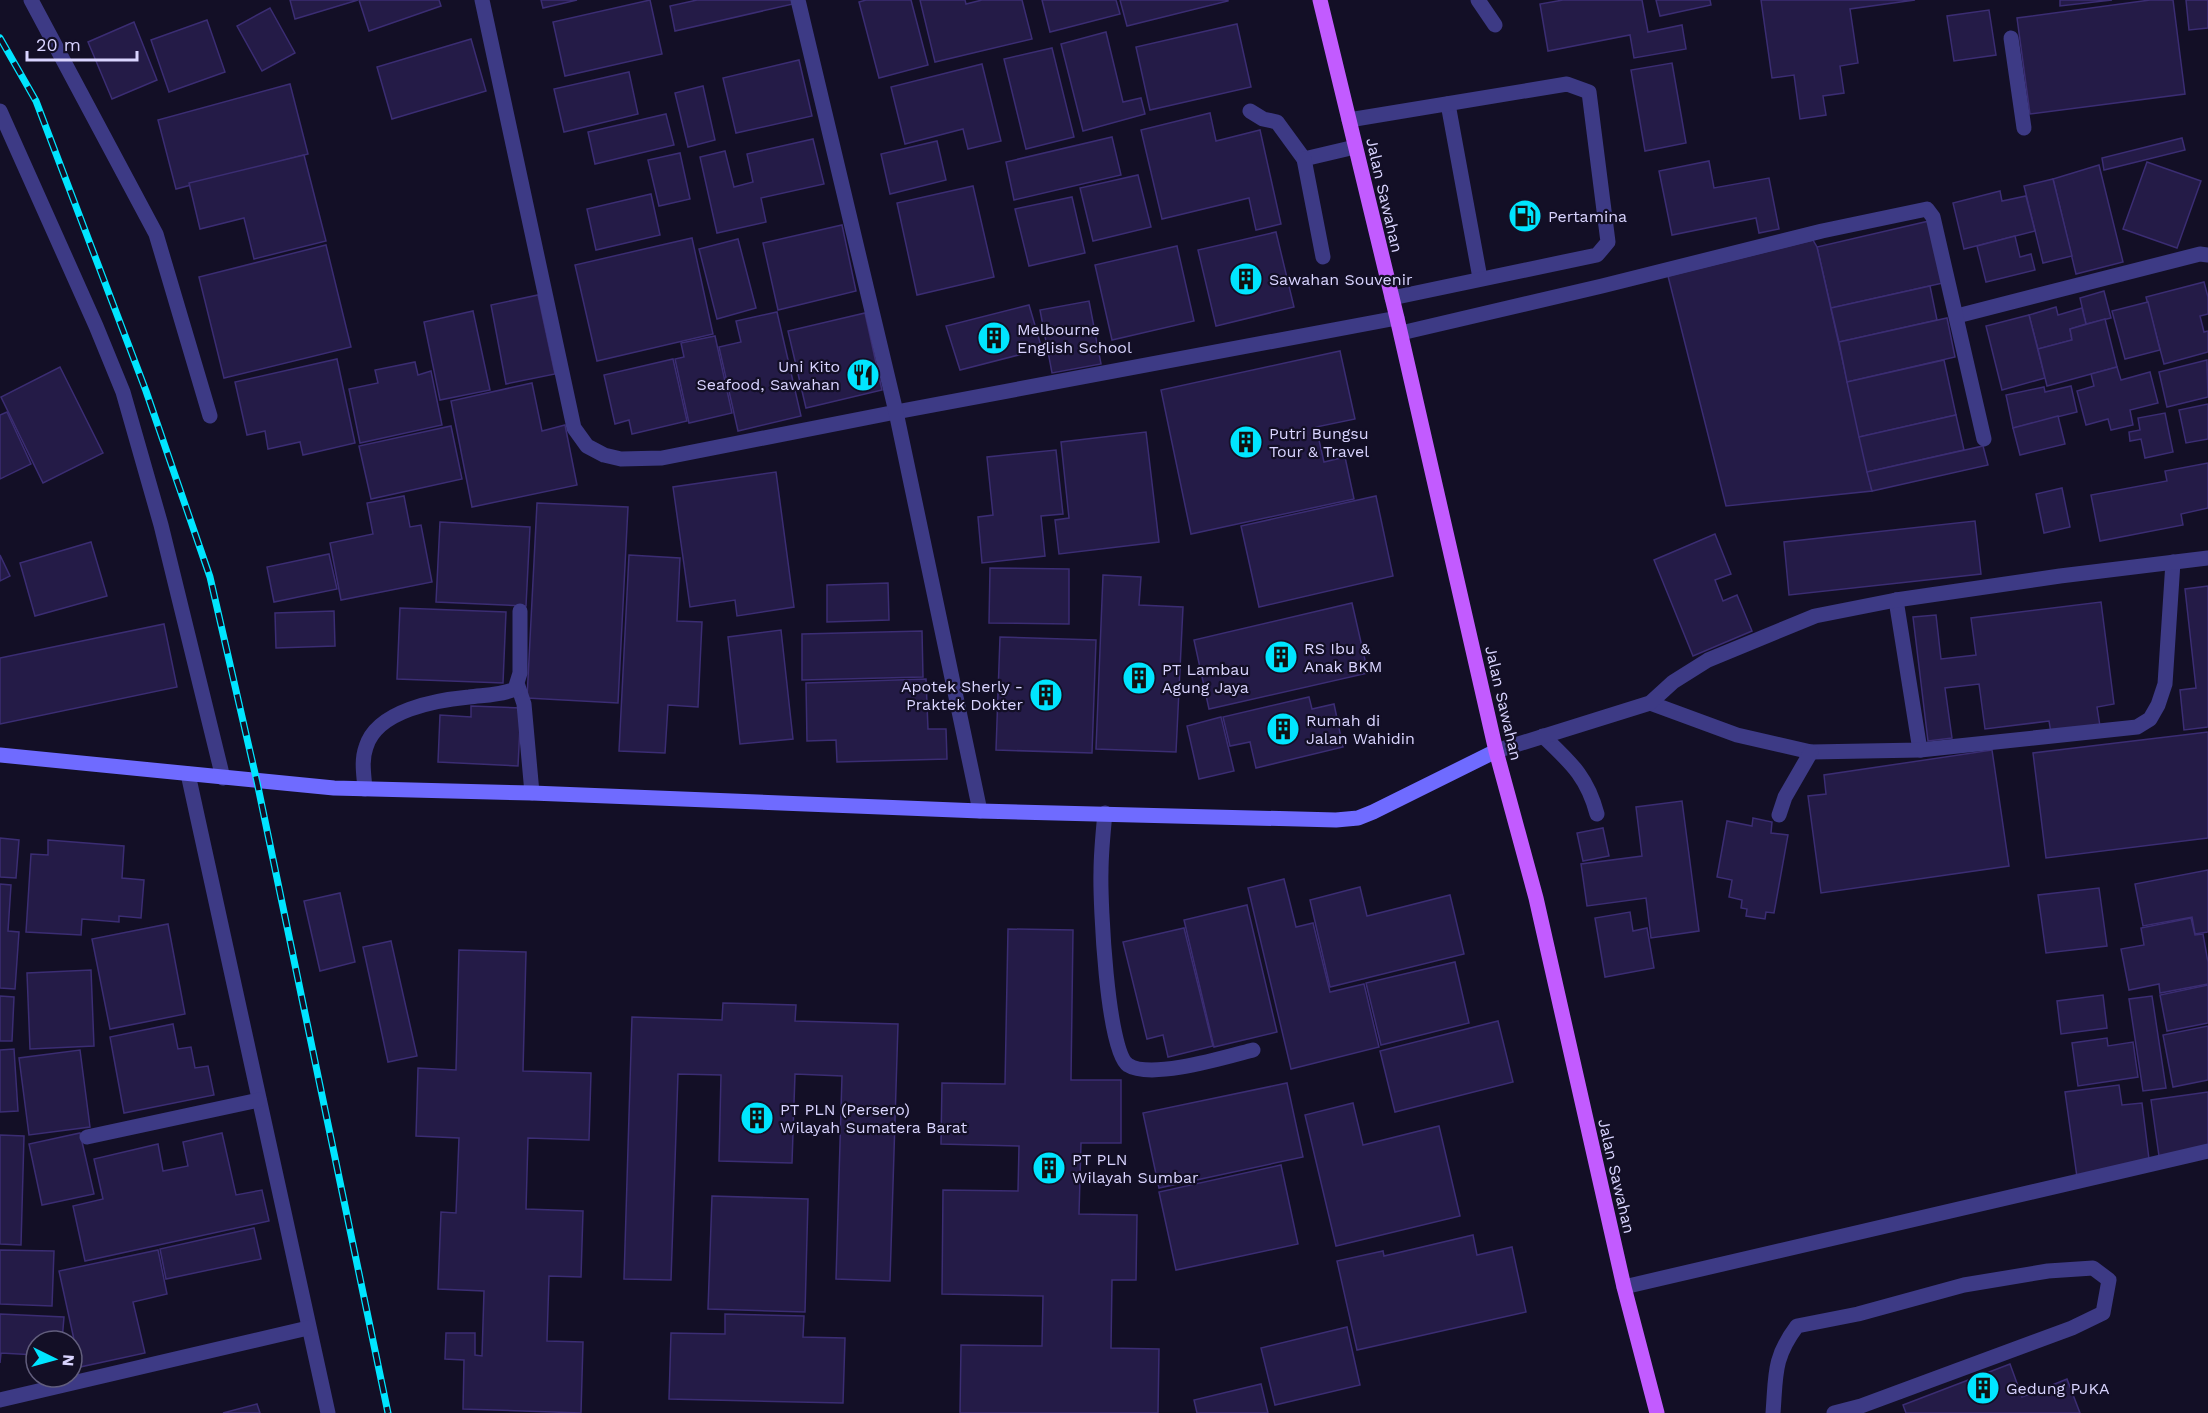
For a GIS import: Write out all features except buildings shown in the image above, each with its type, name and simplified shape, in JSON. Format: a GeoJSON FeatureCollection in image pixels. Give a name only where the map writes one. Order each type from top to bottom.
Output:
{"type":"FeatureCollection","features":[{"type":"Feature","properties":{"kind":"main road","name":"Jalan Sawahan"},"geometry":{"type":"LineString","coordinates":[[1320,0],[1401,333],[1496,751],[1536,897],[1624,1287],[1657,1413]]}},
{"type":"Feature","properties":{"kind":"main road"},"geometry":{"type":"LineString","coordinates":[[0,755],[290,785],[365,789],[532,793],[980,811],[1336,820],[1358,818],[1496,751]]}},
{"type":"Feature","properties":{"kind":"street"},"geometry":{"type":"LineString","coordinates":[[31,0],[156,234],[210,416]]}},
{"type":"Feature","properties":{"kind":"street"},"geometry":{"type":"LineString","coordinates":[[482,0],[574,428],[587,446],[604,455],[621,459],[662,458],[1397,318]]}},
{"type":"Feature","properties":{"kind":"street"},"geometry":{"type":"LineString","coordinates":[[798,0],[896,412],[980,811]]}},
{"type":"Feature","properties":{"kind":"street"},"geometry":{"type":"LineString","coordinates":[[1478,0],[1495,26]]}},
{"type":"Feature","properties":{"kind":"street"},"geometry":{"type":"LineString","coordinates":[[2011,38],[2024,128]]}},
{"type":"Feature","properties":{"kind":"street"},"geometry":{"type":"LineString","coordinates":[[1349,120],[1567,84],[1590,92],[1608,242],[1597,255],[1392,298]]}},
{"type":"Feature","properties":{"kind":"street"},"geometry":{"type":"LineString","coordinates":[[1448,104],[1480,278]]}},
{"type":"Feature","properties":{"kind":"street"},"geometry":{"type":"LineString","coordinates":[[0,111],[123,392],[161,525],[223,778]]}},
{"type":"Feature","properties":{"kind":"street"},"geometry":{"type":"LineString","coordinates":[[1250,111],[1263,119],[1276,122],[1304,159],[1323,256]]}},
{"type":"Feature","properties":{"kind":"street"},"geometry":{"type":"LineString","coordinates":[[1304,159],[1355,147]]}},
{"type":"Feature","properties":{"kind":"street"},"geometry":{"type":"LineString","coordinates":[[1401,333],[1922,209],[1930,212],[1933,217],[1984,439]]}},
{"type":"Feature","properties":{"kind":"street"},"geometry":{"type":"LineString","coordinates":[[1956,316],[2200,254],[2208,255]]}},
{"type":"Feature","properties":{"kind":"street"},"geometry":{"type":"LineString","coordinates":[[1496,751],[1650,703],[1673,682],[1708,660],[1815,616],[1896,600],[2060,576],[2208,558]]}},
{"type":"Feature","properties":{"kind":"street"},"geometry":{"type":"LineString","coordinates":[[1650,703],[1737,735],[1811,752],[1920,750],[2137,727],[2150,719],[2158,705],[2164,684],[2173,562]]}},
{"type":"Feature","properties":{"kind":"street"},"geometry":{"type":"LineString","coordinates":[[1896,600],[1920,750]]}},
{"type":"Feature","properties":{"kind":"street"},"geometry":{"type":"LineString","coordinates":[[520,611],[518,686],[524,704],[532,793]]}},
{"type":"Feature","properties":{"kind":"street"},"geometry":{"type":"LineString","coordinates":[[365,789],[363,760],[366,745],[373,732],[384,723],[418,705],[440,700],[504,693],[518,686]]}},
{"type":"Feature","properties":{"kind":"street"},"geometry":{"type":"LineString","coordinates":[[1543,735],[1578,770],[1593,799],[1597,814]]}},
{"type":"Feature","properties":{"kind":"street"},"geometry":{"type":"LineString","coordinates":[[1779,815],[1785,798],[1811,752]]}},
{"type":"Feature","properties":{"kind":"street"},"geometry":{"type":"LineString","coordinates":[[188,774],[328,1413]]}},
{"type":"Feature","properties":{"kind":"street"},"geometry":{"type":"LineString","coordinates":[[1105,813],[1101,874],[1102,928],[1112,1020],[1118,1050],[1125,1064],[1134,1068],[1151,1070],[1174,1068],[1209,1062],[1253,1050]]}},
{"type":"Feature","properties":{"kind":"street"},"geometry":{"type":"LineString","coordinates":[[87,1137],[259,1100]]}},
{"type":"Feature","properties":{"kind":"street"},"geometry":{"type":"LineString","coordinates":[[1624,1287],[2208,1151]]}},
{"type":"Feature","properties":{"kind":"street"},"geometry":{"type":"LineString","coordinates":[[1773,1413],[1776,1364],[1784,1344],[1797,1326],[1858,1314],[1964,1285],[2048,1270],[2093,1268],[2109,1280],[2103,1312],[2072,1328],[1861,1406],[1834,1413]]}},
{"type":"Feature","properties":{"kind":"street"},"geometry":{"type":"LineString","coordinates":[[0,1400],[308,1328]]}},
{"type":"Feature","properties":{"kind":"railway"},"geometry":{"type":"LineString","coordinates":[[0,38],[36,101],[146,391],[210,577],[257,782],[388,1413]]}},
{"type":"Feature","properties":{"kind":"place","name":"Pertamina"},"geometry":{"type":"Point","coordinates":[1525,216]}},
{"type":"Feature","properties":{"kind":"place","name":"Sawahan Souvenir"},"geometry":{"type":"Point","coordinates":[1246,279]}},
{"type":"Feature","properties":{"kind":"place","name":"Melbourne English School"},"geometry":{"type":"Point","coordinates":[994,338]}},
{"type":"Feature","properties":{"kind":"place","name":"Uni Kito Seafood, Sawahan"},"geometry":{"type":"Point","coordinates":[863,375]}},
{"type":"Feature","properties":{"kind":"place","name":"Putri Bungsu Tour & Travel"},"geometry":{"type":"Point","coordinates":[1246,442]}},
{"type":"Feature","properties":{"kind":"place","name":"RS Ibu & Anak BKM"},"geometry":{"type":"Point","coordinates":[1281,657]}},
{"type":"Feature","properties":{"kind":"place","name":"PT Lambau Agung Jaya"},"geometry":{"type":"Point","coordinates":[1139,678]}},
{"type":"Feature","properties":{"kind":"place","name":"Apotek Sherly - Praktek Dokter"},"geometry":{"type":"Point","coordinates":[1046,695]}},
{"type":"Feature","properties":{"kind":"place","name":"Rumah di Jalan Wahidin"},"geometry":{"type":"Point","coordinates":[1283,729]}},
{"type":"Feature","properties":{"kind":"place","name":"PT PLN (Persero) Wilayah Sumatera Barat"},"geometry":{"type":"Point","coordinates":[757,1118]}},
{"type":"Feature","properties":{"kind":"place","name":"PT PLN Wilayah Sumbar"},"geometry":{"type":"Point","coordinates":[1049,1168]}},
{"type":"Feature","properties":{"kind":"place","name":"Gedung PJKA"},"geometry":{"type":"Point","coordinates":[1983,1388]}}]}
